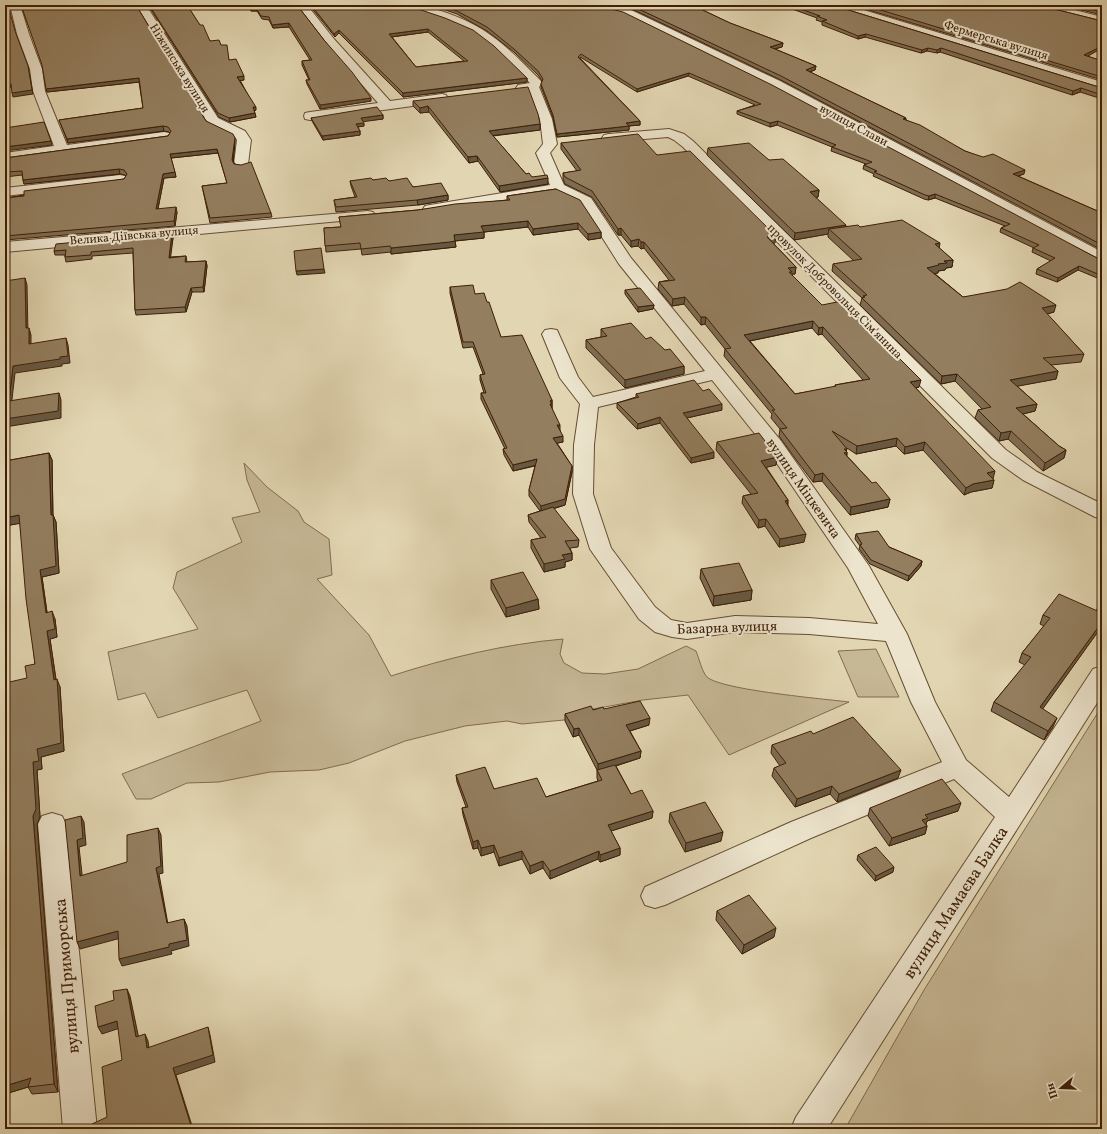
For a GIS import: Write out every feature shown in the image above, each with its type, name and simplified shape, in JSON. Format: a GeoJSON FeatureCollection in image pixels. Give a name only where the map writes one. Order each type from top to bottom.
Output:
{"type":"FeatureCollection","features":[{"type":"Feature","properties":{"kind":"street"},"geometry":{"type":"LineString","coordinates":[[15,5],[23,34],[36,69],[39,91],[62,149]]}},
{"type":"Feature","properties":{"kind":"street","name":"Ніжинська вулиця"},"geometry":{"type":"LineString","coordinates":[[141,5],[213,121],[240,134],[244,140],[241,164]]}},
{"type":"Feature","properties":{"kind":"street"},"geometry":{"type":"LineString","coordinates":[[302,5],[330,41],[386,104]]}},
{"type":"Feature","properties":{"kind":"street"},"geometry":{"type":"LineString","coordinates":[[411,5],[459,21],[484,34],[496,44],[535,85],[546,119],[557,143],[543,153],[558,188],[418,210]]}},
{"type":"Feature","properties":{"kind":"street","name":"вулиця Слави"},"geometry":{"type":"LineString","coordinates":[[600,5],[627,12],[769,81],[981,192],[1102,258]]}},
{"type":"Feature","properties":{"kind":"street","name":"Фермерська вулиця"},"geometry":{"type":"LineString","coordinates":[[836,5],[1102,86]]}},
{"type":"Feature","properties":{"kind":"street"},"geometry":{"type":"LineString","coordinates":[[1042,5],[1102,20]]}},
{"type":"Feature","properties":{"kind":"street"},"geometry":{"type":"LineString","coordinates":[[510,90],[535,85]]}},
{"type":"Feature","properties":{"kind":"street"},"geometry":{"type":"LineString","coordinates":[[310,116],[386,104],[456,96]]}},
{"type":"Feature","properties":{"kind":"street","name":"провулок Добровольця Сім'янина"},"geometry":{"type":"LineString","coordinates":[[594,139],[669,132],[679,137],[688,144],[1000,454],[1030,476],[1102,512]]}},
{"type":"Feature","properties":{"kind":"street"},"geometry":{"type":"LineString","coordinates":[[5,157],[164,136]]}},
{"type":"Feature","properties":{"kind":"street"},"geometry":{"type":"LineString","coordinates":[[5,192],[120,179]]}},
{"type":"Feature","properties":{"kind":"street","name":"вулиця Міцкевича"},"geometry":{"type":"LineString","coordinates":[[558,188],[586,201],[625,261],[715,374],[774,444],[858,566],[895,634],[923,702],[957,767],[1012,815]]}},
{"type":"Feature","properties":{"kind":"street","name":"Велика Діївська вулиця"},"geometry":{"type":"LineString","coordinates":[[5,247],[382,214]]}},
{"type":"Feature","properties":{"kind":"street"},"geometry":{"type":"LineString","coordinates":[[551,334],[569,378],[588,404],[715,374]]}},
{"type":"Feature","properties":{"kind":"street","name":"Базарна вулиця"},"geometry":{"type":"LineString","coordinates":[[588,404],[584,445],[583,494],[601,550],[647,614],[663,626],[687,631],[735,624],[809,626],[895,634]]}},
{"type":"Feature","properties":{"kind":"street","name":"вулиця Мамаєва Балка"},"geometry":{"type":"LineString","coordinates":[[808,1129],[1102,675]]}},
{"type":"Feature","properties":{"kind":"street"},"geometry":{"type":"LineString","coordinates":[[655,896],[800,830],[957,767]]}},
{"type":"Feature","properties":{"kind":"street","name":"вулиця Приморська"},"geometry":{"type":"LineString","coordinates":[[52,824],[80,1129]]}},
{"type":"Feature","properties":{"kind":"shaded area"},"geometry":{"type":"Polygon","coordinates":[[[244,463],[267,487],[298,511],[304,522],[329,539],[332,575],[317,579],[369,635],[391,676],[433,663],[498,648],[563,639],[560,654],[564,663],[582,673],[605,674],[638,669],[686,646],[696,651],[705,675],[716,682],[752,690],[849,702],[729,755],[688,695],[643,700],[593,709],[564,720],[522,724],[507,721],[465,726],[405,741],[349,763],[319,770],[270,772],[219,782],[187,783],[151,799],[136,799],[122,774],[261,721],[247,690],[158,718],[145,693],[118,700],[108,652],[198,629],[173,588],[177,572],[242,542],[232,518],[260,512],[247,480],[244,463]]]}},
{"type":"Feature","properties":{"kind":"shaded area"},"geometry":{"type":"Polygon","coordinates":[[[876,649],[899,697],[858,697],[838,651],[876,649]]]}},
{"type":"Feature","properties":{"kind":"shaded area"},"geometry":{"type":"Polygon","coordinates":[[[1102,706],[1102,1129],[845,1129],[924,990],[1102,706]]]}},
{"type":"Feature","properties":{"kind":"building"},"geometry":{"type":"Polygon","coordinates":[[[5,5],[8,5],[15,31],[28,66],[32,90],[12,93],[11,84],[5,84],[5,5]]]}},
{"type":"Feature","properties":{"kind":"building"},"geometry":{"type":"Polygon","coordinates":[[[21,5],[136,5],[206,121],[233,134],[235,138],[232,160],[234,164],[241,165],[251,162],[271,213],[210,218],[202,186],[227,183],[217,149],[170,154],[175,172],[163,174],[156,209],[176,207],[174,221],[5,236],[5,198],[24,196],[24,191],[124,179],[127,174],[124,170],[119,169],[23,180],[22,171],[5,172],[5,158],[168,136],[171,131],[168,127],[163,126],[67,139],[59,120],[143,108],[139,78],[46,89],[42,65],[21,5]]]}},
{"type":"Feature","properties":{"kind":"building"},"geometry":{"type":"Polygon","coordinates":[[[149,5],[187,5],[200,25],[203,25],[210,41],[219,40],[221,45],[227,45],[229,60],[236,59],[244,76],[237,77],[256,107],[253,107],[255,113],[229,118],[218,113],[149,5]]]}},
{"type":"Feature","properties":{"kind":"building"},"geometry":{"type":"Polygon","coordinates":[[[249,5],[297,5],[324,40],[352,72],[371,98],[320,105],[306,80],[310,80],[302,61],[312,60],[289,23],[272,25],[269,17],[261,16],[256,8],[251,8],[249,5]]]}},
{"type":"Feature","properties":{"kind":"building"},"geometry":{"type":"Polygon","coordinates":[[[311,5],[406,5],[445,18],[473,30],[494,46],[527,78],[403,93],[339,30],[334,34],[311,5]],[[428,29],[389,34],[416,67],[468,61],[428,29]]]}},
{"type":"Feature","properties":{"kind":"building"},"geometry":{"type":"Polygon","coordinates":[[[440,5],[596,5],[623,12],[772,85],[1097,258],[1102,259],[1102,276],[1079,266],[1058,278],[1037,269],[1055,258],[1033,248],[1039,245],[1001,228],[1010,224],[935,194],[929,196],[925,195],[874,172],[877,171],[864,165],[872,162],[832,147],[836,145],[778,121],[770,123],[737,111],[761,104],[689,73],[637,89],[581,54],[578,57],[640,121],[626,123],[629,126],[557,134],[553,115],[541,84],[543,79],[538,71],[487,27],[457,11],[440,5]]]}},
{"type":"Feature","properties":{"kind":"building"},"geometry":{"type":"Polygon","coordinates":[[[630,5],[692,5],[730,23],[783,43],[770,47],[816,66],[806,70],[906,118],[903,119],[920,125],[965,151],[983,157],[993,154],[1025,170],[1013,174],[1102,213],[1102,245],[781,76],[630,5]]]}},
{"type":"Feature","properties":{"kind":"building"},"geometry":{"type":"Polygon","coordinates":[[[790,5],[832,5],[1102,88],[1102,95],[1081,88],[1073,91],[941,48],[937,50],[928,48],[922,50],[866,34],[858,36],[822,21],[827,20],[817,16],[820,16],[790,5]]]}},
{"type":"Feature","properties":{"kind":"building"},"geometry":{"type":"Polygon","coordinates":[[[864,5],[1038,5],[1102,21],[1102,46],[1084,55],[1102,61],[1102,77],[864,5]]]}},
{"type":"Feature","properties":{"kind":"building"},"geometry":{"type":"Polygon","coordinates":[[[1075,5],[1102,5],[1102,12],[1075,5]]]}},
{"type":"Feature","properties":{"kind":"building"},"geometry":{"type":"Polygon","coordinates":[[[528,87],[540,124],[489,131],[526,174],[529,173],[532,177],[547,175],[548,178],[499,186],[477,156],[468,157],[428,106],[420,108],[413,101],[528,87]]]}},
{"type":"Feature","properties":{"kind":"building"},"geometry":{"type":"Polygon","coordinates":[[[377,107],[383,115],[361,118],[364,123],[356,124],[360,131],[322,136],[311,118],[377,107]]]}},
{"type":"Feature","properties":{"kind":"building"},"geometry":{"type":"Polygon","coordinates":[[[44,122],[51,141],[5,147],[5,128],[44,122]]]}},
{"type":"Feature","properties":{"kind":"building"},"geometry":{"type":"Polygon","coordinates":[[[638,134],[657,155],[690,151],[776,236],[767,237],[796,267],[788,268],[792,272],[789,272],[822,305],[842,301],[921,380],[910,382],[995,471],[987,473],[994,480],[973,484],[966,488],[925,442],[905,447],[897,438],[857,446],[832,431],[847,449],[844,449],[847,452],[844,453],[872,483],[876,482],[890,499],[851,507],[823,473],[815,475],[780,429],[787,428],[772,410],[775,410],[725,349],[731,348],[706,317],[701,317],[685,297],[673,299],[659,282],[675,280],[644,242],[641,242],[639,239],[631,241],[621,228],[618,229],[592,191],[565,177],[563,173],[581,170],[561,143],[638,134]],[[813,321],[744,335],[795,394],[870,379],[823,327],[819,328],[813,321]]]}},
{"type":"Feature","properties":{"kind":"building"},"geometry":{"type":"Polygon","coordinates":[[[749,143],[769,160],[783,159],[819,190],[810,192],[846,225],[795,233],[708,148],[749,143]]]}},
{"type":"Feature","properties":{"kind":"building"},"geometry":{"type":"Polygon","coordinates":[[[371,178],[373,180],[386,178],[389,181],[407,178],[413,187],[441,183],[448,195],[417,200],[336,207],[334,200],[357,197],[350,181],[371,178]]]}},
{"type":"Feature","properties":{"kind":"building"},"geometry":{"type":"Polygon","coordinates":[[[556,189],[580,200],[601,232],[588,234],[578,223],[533,229],[528,221],[481,226],[484,232],[454,235],[455,241],[450,242],[391,248],[390,246],[361,249],[360,243],[325,246],[324,228],[341,227],[339,217],[418,210],[455,204],[510,200],[507,196],[556,189]]]}},
{"type":"Feature","properties":{"kind":"building"},"geometry":{"type":"Polygon","coordinates":[[[902,220],[940,243],[935,244],[953,260],[944,261],[947,263],[938,264],[939,265],[927,268],[963,297],[1007,289],[1020,282],[1056,305],[1042,308],[1084,354],[1043,358],[1058,371],[1010,380],[1037,404],[1016,408],[1059,446],[1066,450],[1045,463],[1011,431],[1001,433],[978,410],[991,407],[957,374],[942,376],[862,298],[865,297],[863,296],[867,295],[833,264],[862,259],[829,229],[858,225],[860,227],[902,220]]]}},
{"type":"Feature","properties":{"kind":"building"},"geometry":{"type":"Polygon","coordinates":[[[172,233],[169,258],[186,256],[185,262],[206,261],[203,287],[191,288],[185,307],[135,310],[133,248],[91,252],[91,255],[65,257],[66,250],[54,251],[56,244],[172,233]]]}},
{"type":"Feature","properties":{"kind":"building"},"geometry":{"type":"Polygon","coordinates":[[[321,248],[324,269],[296,271],[294,251],[321,248]]]}},
{"type":"Feature","properties":{"kind":"building"},"geometry":{"type":"Polygon","coordinates":[[[25,278],[26,328],[29,328],[29,344],[66,338],[68,356],[60,357],[60,359],[13,366],[9,401],[59,393],[58,411],[5,419],[5,281],[25,278]]]}},
{"type":"Feature","properties":{"kind":"building"},"geometry":{"type":"Polygon","coordinates":[[[473,285],[475,294],[484,293],[487,302],[489,302],[501,337],[522,335],[552,400],[550,401],[552,404],[550,404],[560,425],[557,425],[563,436],[553,438],[572,466],[565,499],[541,506],[529,490],[537,459],[513,465],[503,449],[507,448],[481,393],[486,393],[480,375],[485,374],[473,342],[463,342],[450,287],[473,285]]]}},
{"type":"Feature","properties":{"kind":"building"},"geometry":{"type":"Polygon","coordinates":[[[640,288],[654,305],[638,307],[625,290],[640,288]]]}},
{"type":"Feature","properties":{"kind":"building"},"geometry":{"type":"Polygon","coordinates":[[[631,323],[646,339],[651,337],[665,350],[670,349],[684,366],[625,380],[586,340],[607,336],[601,329],[631,323]]]}},
{"type":"Feature","properties":{"kind":"building"},"geometry":{"type":"Polygon","coordinates":[[[694,380],[703,391],[709,389],[722,404],[683,413],[714,452],[691,458],[660,417],[638,424],[617,403],[639,397],[636,394],[694,380]]]}},
{"type":"Feature","properties":{"kind":"building"},"geometry":{"type":"Polygon","coordinates":[[[759,433],[777,457],[761,461],[788,500],[785,501],[806,534],[780,539],[766,519],[759,520],[743,496],[758,493],[717,442],[759,433]]]}},
{"type":"Feature","properties":{"kind":"building"},"geometry":{"type":"Polygon","coordinates":[[[49,453],[51,515],[53,515],[56,566],[40,570],[46,613],[52,611],[55,629],[47,631],[54,680],[57,679],[61,743],[37,749],[39,761],[33,762],[36,809],[33,816],[54,1084],[28,1087],[31,1078],[5,1086],[5,683],[27,678],[25,666],[35,664],[26,599],[19,515],[5,518],[5,461],[49,453]]]}},
{"type":"Feature","properties":{"kind":"building"},"geometry":{"type":"Polygon","coordinates":[[[553,507],[579,540],[565,541],[572,553],[562,555],[565,559],[544,564],[531,540],[546,537],[528,515],[553,507]]]}},
{"type":"Feature","properties":{"kind":"building"},"geometry":{"type":"Polygon","coordinates":[[[878,531],[889,547],[922,561],[909,576],[871,560],[860,545],[862,544],[856,534],[878,531]]]}},
{"type":"Feature","properties":{"kind":"building"},"geometry":{"type":"Polygon","coordinates":[[[739,563],[752,590],[714,596],[701,569],[739,563]]]}},
{"type":"Feature","properties":{"kind":"building"},"geometry":{"type":"Polygon","coordinates":[[[523,572],[538,599],[506,608],[491,580],[523,572]]]}},
{"type":"Feature","properties":{"kind":"building"},"geometry":{"type":"Polygon","coordinates":[[[1059,594],[1102,613],[1102,622],[1040,707],[1057,718],[1048,731],[994,702],[1031,657],[1022,653],[1050,618],[1043,615],[1059,594]]]}},
{"type":"Feature","properties":{"kind":"building"},"geometry":{"type":"Polygon","coordinates":[[[1102,600],[1102,609],[1097,607],[1102,600]]]}},
{"type":"Feature","properties":{"kind":"building"},"geometry":{"type":"Polygon","coordinates":[[[640,701],[650,718],[626,725],[641,751],[598,764],[579,728],[574,729],[565,714],[591,706],[593,710],[603,707],[604,709],[640,701]]]}},
{"type":"Feature","properties":{"kind":"building"},"geometry":{"type":"Polygon","coordinates":[[[853,717],[901,770],[839,794],[832,786],[797,799],[774,768],[786,763],[772,745],[811,731],[813,734],[853,717]]]}},
{"type":"Feature","properties":{"kind":"building"},"geometry":{"type":"Polygon","coordinates":[[[615,765],[631,794],[642,790],[653,811],[608,825],[620,848],[600,855],[599,851],[550,871],[543,861],[530,866],[522,851],[499,858],[494,845],[481,848],[478,840],[473,842],[462,808],[468,807],[456,775],[485,767],[494,789],[537,778],[546,797],[602,780],[597,770],[615,765]]]}},
{"type":"Feature","properties":{"kind":"building"},"geometry":{"type":"Polygon","coordinates":[[[942,779],[961,803],[925,815],[928,818],[922,820],[927,826],[892,838],[870,808],[942,779]]]}},
{"type":"Feature","properties":{"kind":"building"},"geometry":{"type":"Polygon","coordinates":[[[705,802],[723,832],[686,843],[670,813],[705,802]]]}},
{"type":"Feature","properties":{"kind":"building"},"geometry":{"type":"Polygon","coordinates":[[[81,816],[83,838],[77,840],[80,876],[127,862],[127,835],[158,828],[161,866],[156,868],[167,923],[184,919],[187,940],[169,944],[169,947],[119,959],[118,931],[77,942],[65,820],[81,816]]]}},
{"type":"Feature","properties":{"kind":"building"},"geometry":{"type":"Polygon","coordinates":[[[876,847],[894,867],[876,876],[858,855],[876,847]]]}},
{"type":"Feature","properties":{"kind":"building"},"geometry":{"type":"Polygon","coordinates":[[[749,895],[776,928],[744,945],[717,911],[749,895]]]}},
{"type":"Feature","properties":{"kind":"building"},"geometry":{"type":"Polygon","coordinates":[[[127,989],[136,1037],[145,1034],[147,1048],[208,1027],[213,1055],[173,1068],[192,1129],[93,1129],[92,1124],[107,1117],[102,1067],[122,1060],[117,1021],[98,1027],[95,1006],[114,1000],[113,991],[127,989]]]}}]}
